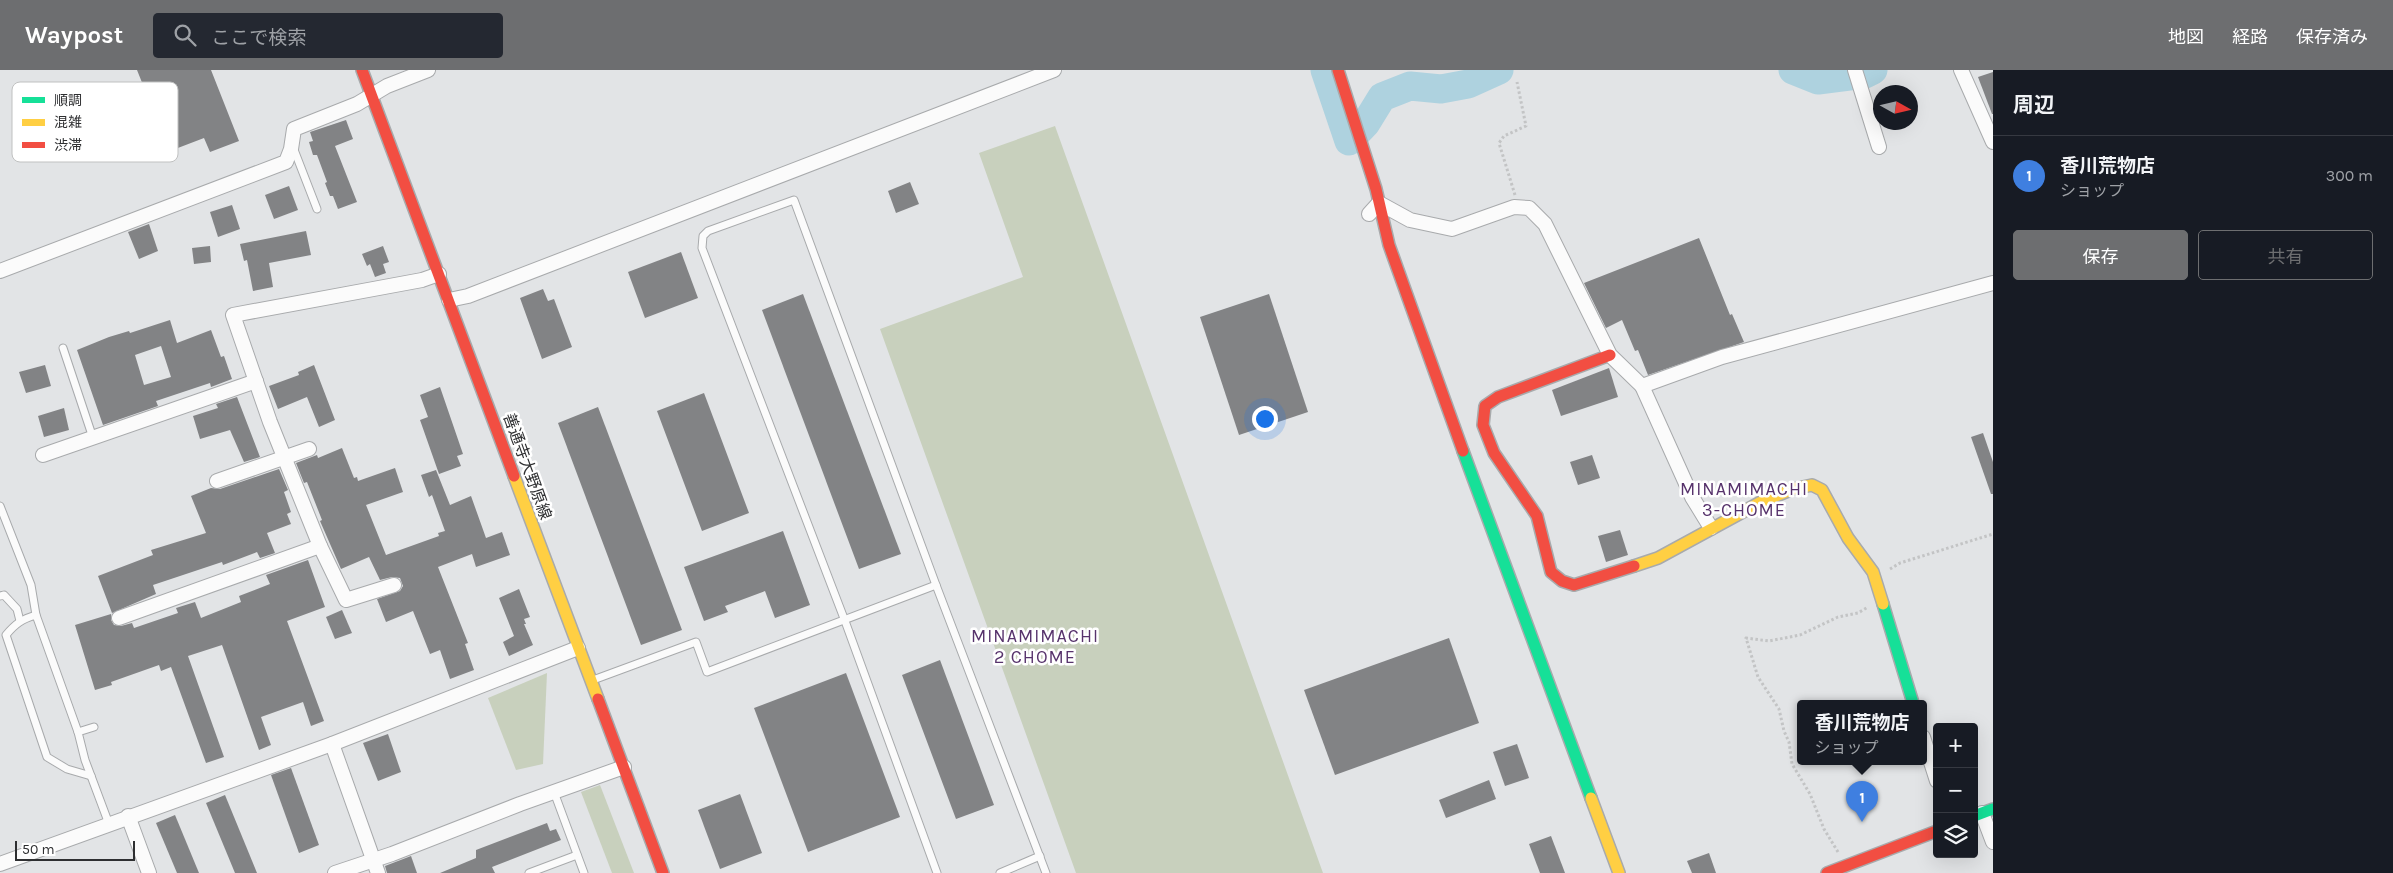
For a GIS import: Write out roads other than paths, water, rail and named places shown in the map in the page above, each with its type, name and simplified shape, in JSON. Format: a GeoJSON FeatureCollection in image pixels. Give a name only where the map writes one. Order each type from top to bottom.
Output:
{"type":"FeatureCollection","features":[{"type":"Feature","properties":{"kind":"street","name":"善通寺大野原線"},"geometry":{"type":"LineString","coordinates":[[362,70],[663,873]]}},
{"type":"Feature","properties":{"kind":"street"},"geometry":{"type":"LineString","coordinates":[[0,271],[286,162],[292,145],[294,129],[357,104],[387,86],[428,70]]}},
{"type":"Feature","properties":{"kind":"street"},"geometry":{"type":"LineString","coordinates":[[449,300],[468,296],[1054,70]]}},
{"type":"Feature","properties":{"kind":"street"},"geometry":{"type":"LineString","coordinates":[[1338,70],[1408,303],[1620,873]]}},
{"type":"Feature","properties":{"kind":"street"},"geometry":{"type":"LineString","coordinates":[[1855,70],[1879,147]]}},
{"type":"Feature","properties":{"kind":"street"},"geometry":{"type":"LineString","coordinates":[[1961,70],[1993,142]]}},
{"type":"Feature","properties":{"kind":"street"},"geometry":{"type":"LineString","coordinates":[[1379,203],[1410,220],[1452,229],[1518,207],[1529,208],[1545,224],[1610,355],[1642,386],[1692,497],[1711,528]]}},
{"type":"Feature","properties":{"kind":"street"},"geometry":{"type":"LineString","coordinates":[[1369,214],[1379,203]]}},
{"type":"Feature","properties":{"kind":"street"},"geometry":{"type":"LineString","coordinates":[[394,585],[346,600],[320,546],[284,457],[233,315],[422,280],[439,274]]}},
{"type":"Feature","properties":{"kind":"street"},"geometry":{"type":"LineString","coordinates":[[1642,386],[1722,357],[1993,282]]}},
{"type":"Feature","properties":{"kind":"street"},"geometry":{"type":"LineString","coordinates":[[1610,355],[1498,397],[1485,406],[1483,425],[1494,453],[1537,516],[1552,572],[1562,581],[1574,586],[1658,558],[1761,502],[1793,489],[1812,485],[1822,490],[1848,538],[1875,577],[1912,700]]}},
{"type":"Feature","properties":{"kind":"street"},"geometry":{"type":"LineString","coordinates":[[43,455],[256,381]]}},
{"type":"Feature","properties":{"kind":"street"},"geometry":{"type":"LineString","coordinates":[[218,481],[309,449]]}},
{"type":"Feature","properties":{"kind":"street"},"geometry":{"type":"LineString","coordinates":[[119,618],[320,546]]}},
{"type":"Feature","properties":{"kind":"street"},"geometry":{"type":"LineString","coordinates":[[0,864],[128,816],[332,744],[578,648]]}},
{"type":"Feature","properties":{"kind":"street"},"geometry":{"type":"LineString","coordinates":[[332,744],[378,873]]}},
{"type":"Feature","properties":{"kind":"street"},"geometry":{"type":"LineString","coordinates":[[1927,750],[1933,768]]}},
{"type":"Feature","properties":{"kind":"street"},"geometry":{"type":"LineString","coordinates":[[335,873],[392,854],[624,767]]}},
{"type":"Feature","properties":{"kind":"street"},"geometry":{"type":"LineString","coordinates":[[1983,812],[1993,842]]}},
{"type":"Feature","properties":{"kind":"street"},"geometry":{"type":"LineString","coordinates":[[128,816],[149,873]]}},
{"type":"Feature","properties":{"kind":"street"},"geometry":{"type":"LineString","coordinates":[[1827,873],[1933,832]]}},
{"type":"Feature","properties":{"kind":"lane"},"geometry":{"type":"LineString","coordinates":[[292,145],[317,209]]}},
{"type":"Feature","properties":{"kind":"lane"},"geometry":{"type":"LineString","coordinates":[[937,873],[845,620],[702,248],[703,236],[708,231],[794,200],[936,585],[1046,873]]}},
{"type":"Feature","properties":{"kind":"lane"},"geometry":{"type":"LineString","coordinates":[[63,348],[93,438]]}},
{"type":"Feature","properties":{"kind":"lane"},"geometry":{"type":"LineString","coordinates":[[0,506],[31,585],[36,615],[109,824]]}},
{"type":"Feature","properties":{"kind":"lane"},"geometry":{"type":"LineString","coordinates":[[592,681],[696,642],[707,672],[936,585]]}},
{"type":"Feature","properties":{"kind":"lane"},"geometry":{"type":"LineString","coordinates":[[0,596],[4,595],[17,608],[20,621]]}},
{"type":"Feature","properties":{"kind":"lane"},"geometry":{"type":"LineString","coordinates":[[36,615],[20,621],[6,635],[47,757],[68,769],[91,776]]}},
{"type":"Feature","properties":{"kind":"lane"},"geometry":{"type":"LineString","coordinates":[[0,631],[9,632]]}},
{"type":"Feature","properties":{"kind":"lane"},"geometry":{"type":"LineString","coordinates":[[78,732],[94,727]]}},
{"type":"Feature","properties":{"kind":"lane"},"geometry":{"type":"LineString","coordinates":[[554,792],[584,873]]}},
{"type":"Feature","properties":{"kind":"lane"},"geometry":{"type":"LineString","coordinates":[[529,873],[577,855]]}},
{"type":"Feature","properties":{"kind":"lane"},"geometry":{"type":"LineString","coordinates":[[1000,873],[1040,856]]}},
{"type":"Feature","properties":{"kind":"waterway"},"geometry":{"type":"LineString","coordinates":[[1325,70],[1349,141],[1366,123],[1382,97],[1410,86],[1441,89],[1468,84],[1499,70]]}},
{"type":"Feature","properties":{"kind":"waterway"},"geometry":{"type":"LineString","coordinates":[[1793,70],[1818,80],[1865,74],[1873,70]]}},
{"type":"Feature","properties":{"kind":"place","name":"香川荒物店"},"geometry":{"type":"Point","coordinates":[1862,822]}},
{"type":"Feature","properties":{"kind":"district","name":"MINAMIMACHI 3-CHOME"},"geometry":{"type":"Point","coordinates":[1744,499]}},
{"type":"Feature","properties":{"kind":"district","name":"MINAMIMACHI 2 CHOME"},"geometry":{"type":"Point","coordinates":[1035,646]}}]}
